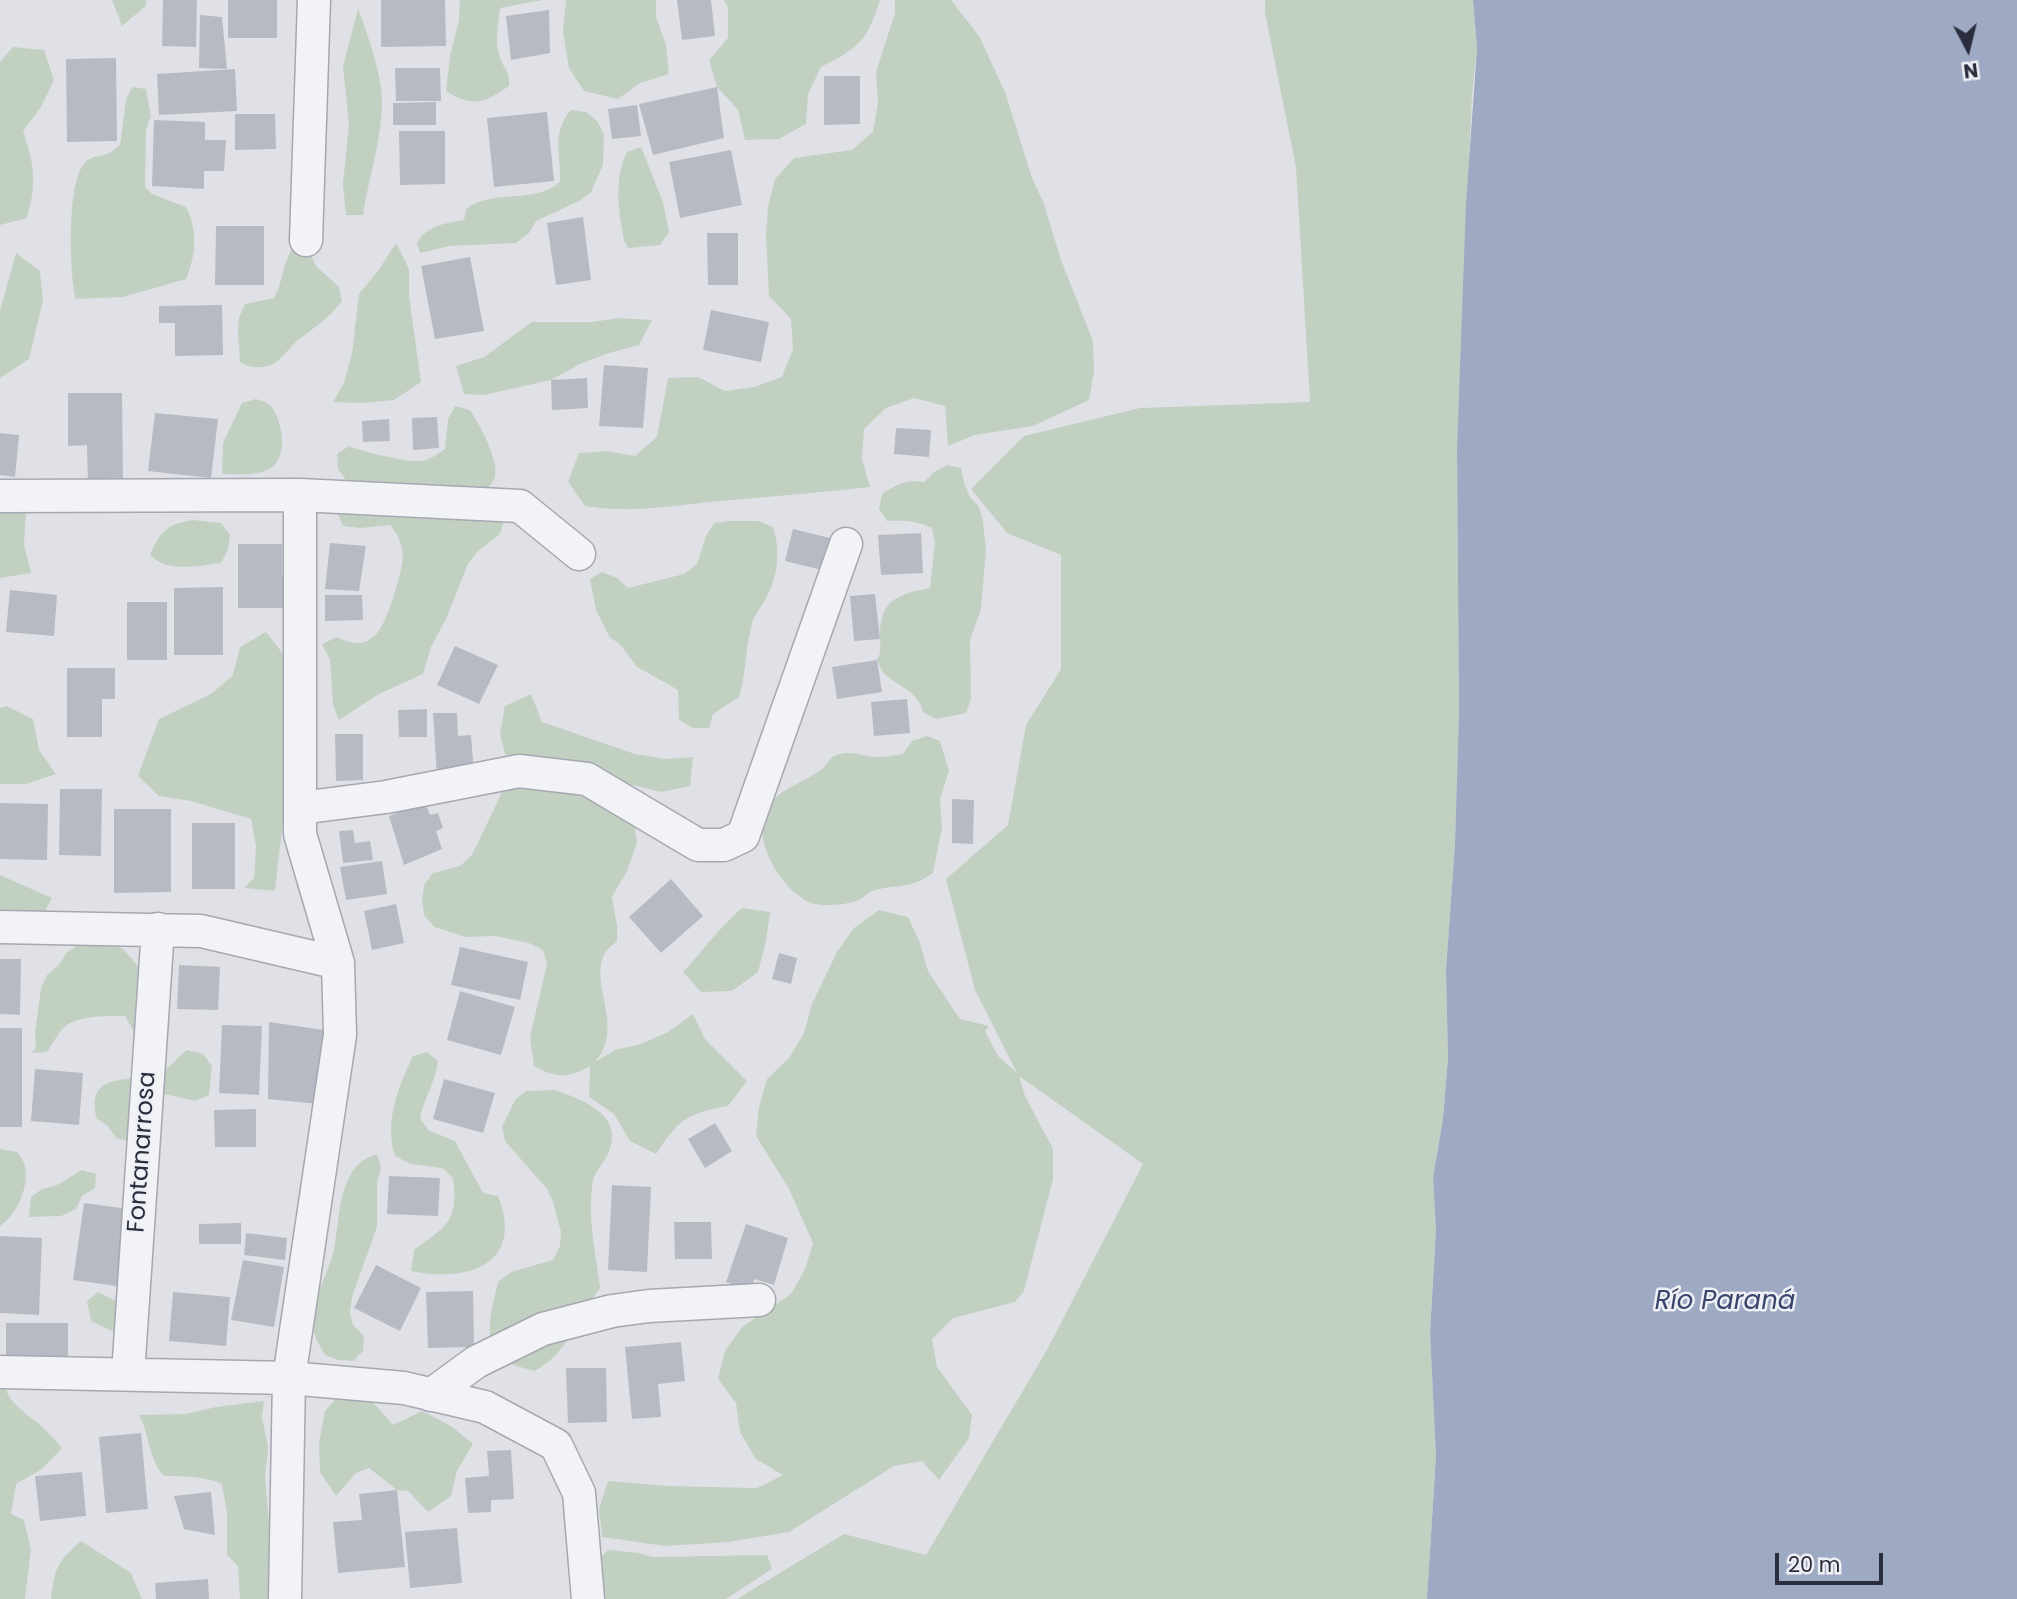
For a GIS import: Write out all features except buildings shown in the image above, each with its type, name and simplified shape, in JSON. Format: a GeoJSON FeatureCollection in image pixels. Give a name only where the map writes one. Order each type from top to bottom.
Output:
{"type":"FeatureCollection","features":[{"type":"Feature","properties":{"kind":"street"},"geometry":{"type":"LineString","coordinates":[[306,240],[313,0]]}},
{"type":"Feature","properties":{"kind":"street"},"geometry":{"type":"LineString","coordinates":[[285,1599],[289,1378],[340,1035],[338,963],[300,834],[300,495]]}},
{"type":"Feature","properties":{"kind":"street"},"geometry":{"type":"LineString","coordinates":[[0,496],[300,495],[520,506],[579,554]]}},
{"type":"Feature","properties":{"kind":"street"},"geometry":{"type":"LineString","coordinates":[[300,808],[386,797],[519,771],[587,779],[698,845],[724,845],[743,836],[846,544]]}},
{"type":"Feature","properties":{"kind":"street"},"geometry":{"type":"LineString","coordinates":[[0,927],[201,931],[338,963]]}},
{"type":"Feature","properties":{"kind":"street","name":"Fontanarrosa"},"geometry":{"type":"LineString","coordinates":[[128,1374],[158,929]]}},
{"type":"Feature","properties":{"kind":"street"},"geometry":{"type":"LineString","coordinates":[[431,1395],[476,1362],[543,1329],[612,1311],[649,1306],[759,1300]]}},
{"type":"Feature","properties":{"kind":"street"},"geometry":{"type":"LineString","coordinates":[[0,1372],[289,1378],[404,1388],[485,1406],[556,1445],[579,1493],[588,1599]]}},
{"type":"Feature","properties":{"kind":"green space"},"geometry":{"type":"Polygon","coordinates":[[[112,0],[146,0],[146,6],[122,26],[112,0]]]}},
{"type":"Feature","properties":{"kind":"green space"},"geometry":{"type":"Polygon","coordinates":[[[460,0],[543,0],[500,8],[498,47],[508,74],[509,86],[485,100],[464,100],[446,91],[460,0]]]}},
{"type":"Feature","properties":{"kind":"green space"},"geometry":{"type":"Polygon","coordinates":[[[566,0],[656,0],[656,17],[666,45],[669,74],[640,83],[618,99],[584,91],[569,68],[563,32],[566,0]]]}},
{"type":"Feature","properties":{"kind":"green space"},"geometry":{"type":"Polygon","coordinates":[[[724,0],[880,0],[871,25],[860,42],[821,67],[808,94],[806,124],[779,139],[745,140],[738,110],[717,87],[709,60],[728,38],[728,8],[724,0]]]}},
{"type":"Feature","properties":{"kind":"green space"},"geometry":{"type":"Polygon","coordinates":[[[895,0],[951,0],[979,36],[1005,92],[1032,178],[1044,204],[1061,260],[1093,341],[1094,371],[1089,400],[1033,426],[975,435],[948,446],[945,406],[914,398],[886,408],[864,429],[862,459],[870,487],[647,509],[585,506],[568,482],[579,453],[606,451],[635,456],[657,437],[668,378],[698,377],[725,391],[754,387],[782,377],[793,349],[791,319],[769,296],[766,236],[768,207],[775,179],[794,158],[852,150],[873,132],[878,102],[876,72],[895,13],[895,0]]]}},
{"type":"Feature","properties":{"kind":"green space"},"geometry":{"type":"Polygon","coordinates":[[[1265,0],[1473,0],[1477,48],[1472,95],[1457,448],[1459,711],[1455,844],[1446,970],[1448,1058],[1443,1119],[1433,1177],[1436,1231],[1430,1333],[1436,1456],[1427,1599],[737,1599],[844,1534],[926,1555],[1048,1348],[1143,1164],[1019,1076],[1025,1096],[1053,1149],[1053,1179],[1024,1291],[1015,1302],[953,1318],[932,1339],[937,1367],[972,1415],[969,1438],[939,1480],[922,1461],[894,1466],[789,1532],[729,1542],[665,1546],[602,1537],[599,1509],[608,1481],[668,1486],[757,1488],[783,1475],[756,1459],[740,1432],[736,1403],[718,1379],[725,1351],[742,1327],[791,1294],[805,1269],[813,1243],[788,1187],[756,1136],[759,1107],[767,1079],[789,1058],[804,1033],[812,1004],[837,952],[854,928],[879,910],[908,917],[920,943],[928,971],[960,1019],[989,1026],[985,1031],[998,1056],[1017,1073],[975,990],[946,879],[1008,825],[1026,725],[1061,669],[1061,555],[1007,533],[971,489],[1024,436],[1140,408],[1310,402],[1296,167],[1265,13],[1265,0]]]}},
{"type":"Feature","properties":{"kind":"green space"},"geometry":{"type":"Polygon","coordinates":[[[358,9],[379,76],[382,112],[363,215],[346,215],[343,184],[349,124],[343,66],[358,9]]]}},
{"type":"Feature","properties":{"kind":"green space"},"geometry":{"type":"Polygon","coordinates":[[[13,47],[44,50],[54,80],[41,107],[23,131],[33,174],[27,218],[0,225],[0,62],[13,47]]]}},
{"type":"Feature","properties":{"kind":"green space"},"geometry":{"type":"Polygon","coordinates":[[[132,87],[146,89],[151,116],[146,130],[145,187],[152,194],[186,207],[194,234],[192,261],[186,279],[123,297],[76,299],[71,230],[78,176],[88,160],[109,153],[120,145],[126,100],[132,87]]]}},
{"type":"Feature","properties":{"kind":"green space"},"geometry":{"type":"Polygon","coordinates":[[[571,110],[586,112],[598,122],[604,135],[603,165],[591,192],[579,201],[536,221],[529,233],[516,243],[450,246],[420,253],[417,243],[421,237],[431,229],[464,220],[466,209],[477,203],[488,199],[538,193],[560,182],[559,136],[571,110]]]}},
{"type":"Feature","properties":{"kind":"green space"},"geometry":{"type":"Polygon","coordinates":[[[641,147],[663,202],[669,232],[660,245],[628,248],[624,241],[619,207],[620,174],[627,152],[641,147]]]}},
{"type":"Feature","properties":{"kind":"green space"},"geometry":{"type":"Polygon","coordinates":[[[297,243],[309,251],[316,266],[339,287],[342,301],[276,362],[263,367],[244,364],[240,362],[238,332],[239,318],[245,304],[274,298],[288,256],[297,243]]]}},
{"type":"Feature","properties":{"kind":"green space"},"geometry":{"type":"Polygon","coordinates":[[[396,243],[409,269],[409,296],[421,382],[394,400],[333,402],[344,383],[352,353],[359,294],[396,243]]]}},
{"type":"Feature","properties":{"kind":"green space"},"geometry":{"type":"Polygon","coordinates":[[[16,253],[40,271],[43,300],[29,359],[0,378],[0,311],[16,253]]]}},
{"type":"Feature","properties":{"kind":"green space"},"geometry":{"type":"Polygon","coordinates":[[[620,318],[652,320],[639,345],[580,364],[551,380],[484,395],[464,394],[456,366],[484,357],[532,322],[591,322],[620,318]]]}},
{"type":"Feature","properties":{"kind":"green space"},"geometry":{"type":"Polygon","coordinates":[[[256,399],[271,406],[279,421],[282,450],[279,458],[274,465],[262,472],[222,474],[223,443],[242,403],[256,399]]]}},
{"type":"Feature","properties":{"kind":"green space"},"geometry":{"type":"Polygon","coordinates":[[[455,406],[470,410],[491,452],[495,477],[486,490],[348,483],[338,469],[337,454],[349,446],[405,460],[420,461],[434,456],[445,449],[448,419],[455,406]]]}},
{"type":"Feature","properties":{"kind":"green space"},"geometry":{"type":"Polygon","coordinates":[[[947,465],[961,468],[970,497],[979,507],[986,550],[981,609],[970,640],[971,699],[966,713],[936,719],[923,712],[913,695],[885,674],[877,660],[881,625],[887,607],[900,596],[930,588],[935,543],[932,528],[910,522],[887,521],[879,509],[882,494],[887,490],[907,482],[924,482],[947,465]]]}},
{"type":"Feature","properties":{"kind":"green space"},"geometry":{"type":"Polygon","coordinates":[[[0,509],[26,513],[24,544],[31,573],[0,578],[0,509]]]}},
{"type":"Feature","properties":{"kind":"green space"},"geometry":{"type":"Polygon","coordinates":[[[337,512],[505,518],[500,534],[477,552],[468,564],[446,619],[431,647],[423,674],[379,694],[339,720],[333,705],[330,660],[322,644],[337,637],[361,643],[376,634],[382,626],[400,576],[402,550],[390,525],[360,528],[343,526],[337,512]]]}},
{"type":"Feature","properties":{"kind":"green space"},"geometry":{"type":"Polygon","coordinates":[[[193,520],[221,523],[230,535],[228,550],[221,563],[193,567],[174,566],[157,561],[150,555],[161,534],[177,524],[193,520]]]}},
{"type":"Feature","properties":{"kind":"green space"},"geometry":{"type":"Polygon","coordinates":[[[758,521],[773,527],[777,545],[775,573],[752,624],[739,697],[713,714],[709,728],[693,728],[679,720],[678,690],[637,667],[619,643],[610,638],[596,610],[590,579],[602,572],[617,578],[628,588],[684,574],[697,564],[706,536],[714,523],[758,521]]]}},
{"type":"Feature","properties":{"kind":"green space"},"geometry":{"type":"Polygon","coordinates":[[[266,632],[284,655],[292,683],[285,803],[275,891],[244,888],[254,878],[256,847],[251,819],[191,801],[159,796],[138,776],[159,719],[211,694],[233,675],[240,647],[266,632]]]}},
{"type":"Feature","properties":{"kind":"green space"},"geometry":{"type":"Polygon","coordinates":[[[531,694],[542,722],[635,754],[665,759],[693,757],[690,786],[661,792],[536,766],[505,754],[500,734],[505,706],[531,694]]]}},
{"type":"Feature","properties":{"kind":"green space"},"geometry":{"type":"Polygon","coordinates":[[[7,706],[33,719],[39,750],[56,774],[26,784],[0,784],[0,708],[7,706]]]}},
{"type":"Feature","properties":{"kind":"green space"},"geometry":{"type":"Polygon","coordinates":[[[927,736],[940,741],[949,771],[940,799],[942,828],[933,873],[916,882],[872,891],[861,899],[848,903],[811,903],[790,889],[773,865],[763,839],[765,814],[776,798],[823,768],[834,756],[844,753],[876,757],[903,754],[912,741],[927,736]]]}},
{"type":"Feature","properties":{"kind":"green space"},"geometry":{"type":"Polygon","coordinates":[[[518,783],[590,795],[629,814],[635,827],[637,843],[627,871],[612,897],[617,941],[606,952],[601,965],[607,1035],[604,1049],[595,1062],[615,1050],[641,1044],[668,1032],[693,1014],[705,1039],[747,1081],[728,1106],[693,1115],[685,1120],[671,1133],[656,1154],[630,1141],[614,1114],[589,1097],[590,1066],[568,1075],[555,1075],[534,1066],[530,1037],[547,964],[543,950],[529,943],[495,936],[466,937],[434,927],[424,915],[424,885],[433,873],[460,866],[472,855],[504,788],[518,783]]]}},
{"type":"Feature","properties":{"kind":"green space"},"geometry":{"type":"Polygon","coordinates":[[[0,875],[52,898],[38,924],[0,922],[0,875]]]}},
{"type":"Feature","properties":{"kind":"green space"},"geometry":{"type":"Polygon","coordinates":[[[742,908],[770,912],[758,972],[732,991],[701,992],[683,972],[742,908]]]}},
{"type":"Feature","properties":{"kind":"green space"},"geometry":{"type":"Polygon","coordinates":[[[109,943],[123,949],[142,971],[135,1044],[133,1030],[125,1016],[92,1017],[63,1028],[47,1052],[32,1053],[36,1048],[35,1033],[41,988],[47,975],[59,965],[67,952],[80,944],[109,943]]]}},
{"type":"Feature","properties":{"kind":"green space"},"geometry":{"type":"Polygon","coordinates":[[[187,1050],[203,1054],[212,1066],[209,1095],[195,1101],[165,1094],[132,1142],[116,1138],[108,1126],[97,1119],[97,1092],[104,1085],[163,1071],[187,1050]]]}},
{"type":"Feature","properties":{"kind":"green space"},"geometry":{"type":"Polygon","coordinates":[[[427,1052],[438,1061],[420,1118],[428,1130],[455,1141],[483,1193],[498,1196],[504,1219],[504,1238],[497,1253],[486,1264],[452,1274],[411,1271],[414,1250],[442,1228],[452,1214],[453,1178],[442,1168],[411,1164],[395,1156],[392,1143],[392,1117],[402,1080],[413,1056],[427,1052]]]}},
{"type":"Feature","properties":{"kind":"green space"},"geometry":{"type":"Polygon","coordinates":[[[555,1090],[599,1111],[607,1119],[612,1140],[592,1187],[592,1225],[600,1288],[563,1346],[555,1356],[534,1371],[506,1362],[496,1352],[490,1333],[491,1312],[498,1282],[511,1272],[553,1260],[560,1246],[561,1232],[547,1189],[505,1141],[502,1127],[515,1100],[526,1091],[555,1090]]]}},
{"type":"Feature","properties":{"kind":"green space"},"geometry":{"type":"Polygon","coordinates":[[[0,1149],[17,1152],[24,1163],[26,1175],[16,1208],[0,1226],[0,1149]]]}},
{"type":"Feature","properties":{"kind":"green space"},"geometry":{"type":"Polygon","coordinates":[[[377,1154],[381,1168],[377,1182],[377,1227],[352,1297],[350,1313],[353,1325],[364,1336],[363,1351],[353,1361],[338,1360],[325,1355],[317,1341],[313,1316],[332,1257],[343,1192],[352,1172],[360,1163],[377,1154]]]}},
{"type":"Feature","properties":{"kind":"green space"},"geometry":{"type":"Polygon","coordinates":[[[82,1170],[96,1174],[95,1188],[82,1196],[76,1209],[61,1216],[29,1217],[31,1197],[82,1170]]]}},
{"type":"Feature","properties":{"kind":"green space"},"geometry":{"type":"Polygon","coordinates":[[[98,1292],[124,1305],[118,1334],[91,1321],[87,1301],[98,1292]]]}},
{"type":"Feature","properties":{"kind":"green space"},"geometry":{"type":"Polygon","coordinates":[[[0,1366],[4,1386],[12,1400],[62,1448],[42,1469],[16,1484],[11,1514],[24,1520],[31,1549],[25,1599],[0,1599],[0,1366]]]}},
{"type":"Feature","properties":{"kind":"green space"},"geometry":{"type":"Polygon","coordinates":[[[346,1388],[372,1401],[393,1425],[422,1411],[451,1426],[473,1444],[457,1471],[451,1496],[428,1512],[408,1491],[397,1490],[369,1468],[356,1473],[336,1496],[320,1472],[319,1443],[325,1411],[346,1388]]]}},
{"type":"Feature","properties":{"kind":"green space"},"geometry":{"type":"Polygon","coordinates":[[[264,1401],[262,1417],[268,1448],[265,1477],[269,1522],[283,1599],[240,1599],[238,1566],[227,1555],[227,1513],[222,1484],[187,1476],[164,1476],[152,1455],[139,1415],[186,1414],[264,1401]]]}},
{"type":"Feature","properties":{"kind":"green space"},"geometry":{"type":"Polygon","coordinates":[[[81,1541],[131,1573],[142,1599],[51,1599],[58,1566],[81,1541]]]}},
{"type":"Feature","properties":{"kind":"green space"},"geometry":{"type":"Polygon","coordinates":[[[608,1550],[652,1557],[767,1555],[772,1569],[726,1599],[601,1599],[598,1560],[608,1550]]]}},
{"type":"Feature","properties":{"kind":"water","name":"Río Paraná"},"geometry":{"type":"Polygon","coordinates":[[[1473,0],[2017,0],[2017,1599],[1427,1599],[1436,1456],[1430,1333],[1436,1231],[1433,1177],[1443,1119],[1448,1058],[1446,970],[1455,844],[1459,711],[1457,448],[1466,204],[1477,48],[1473,0]]]}}]}
